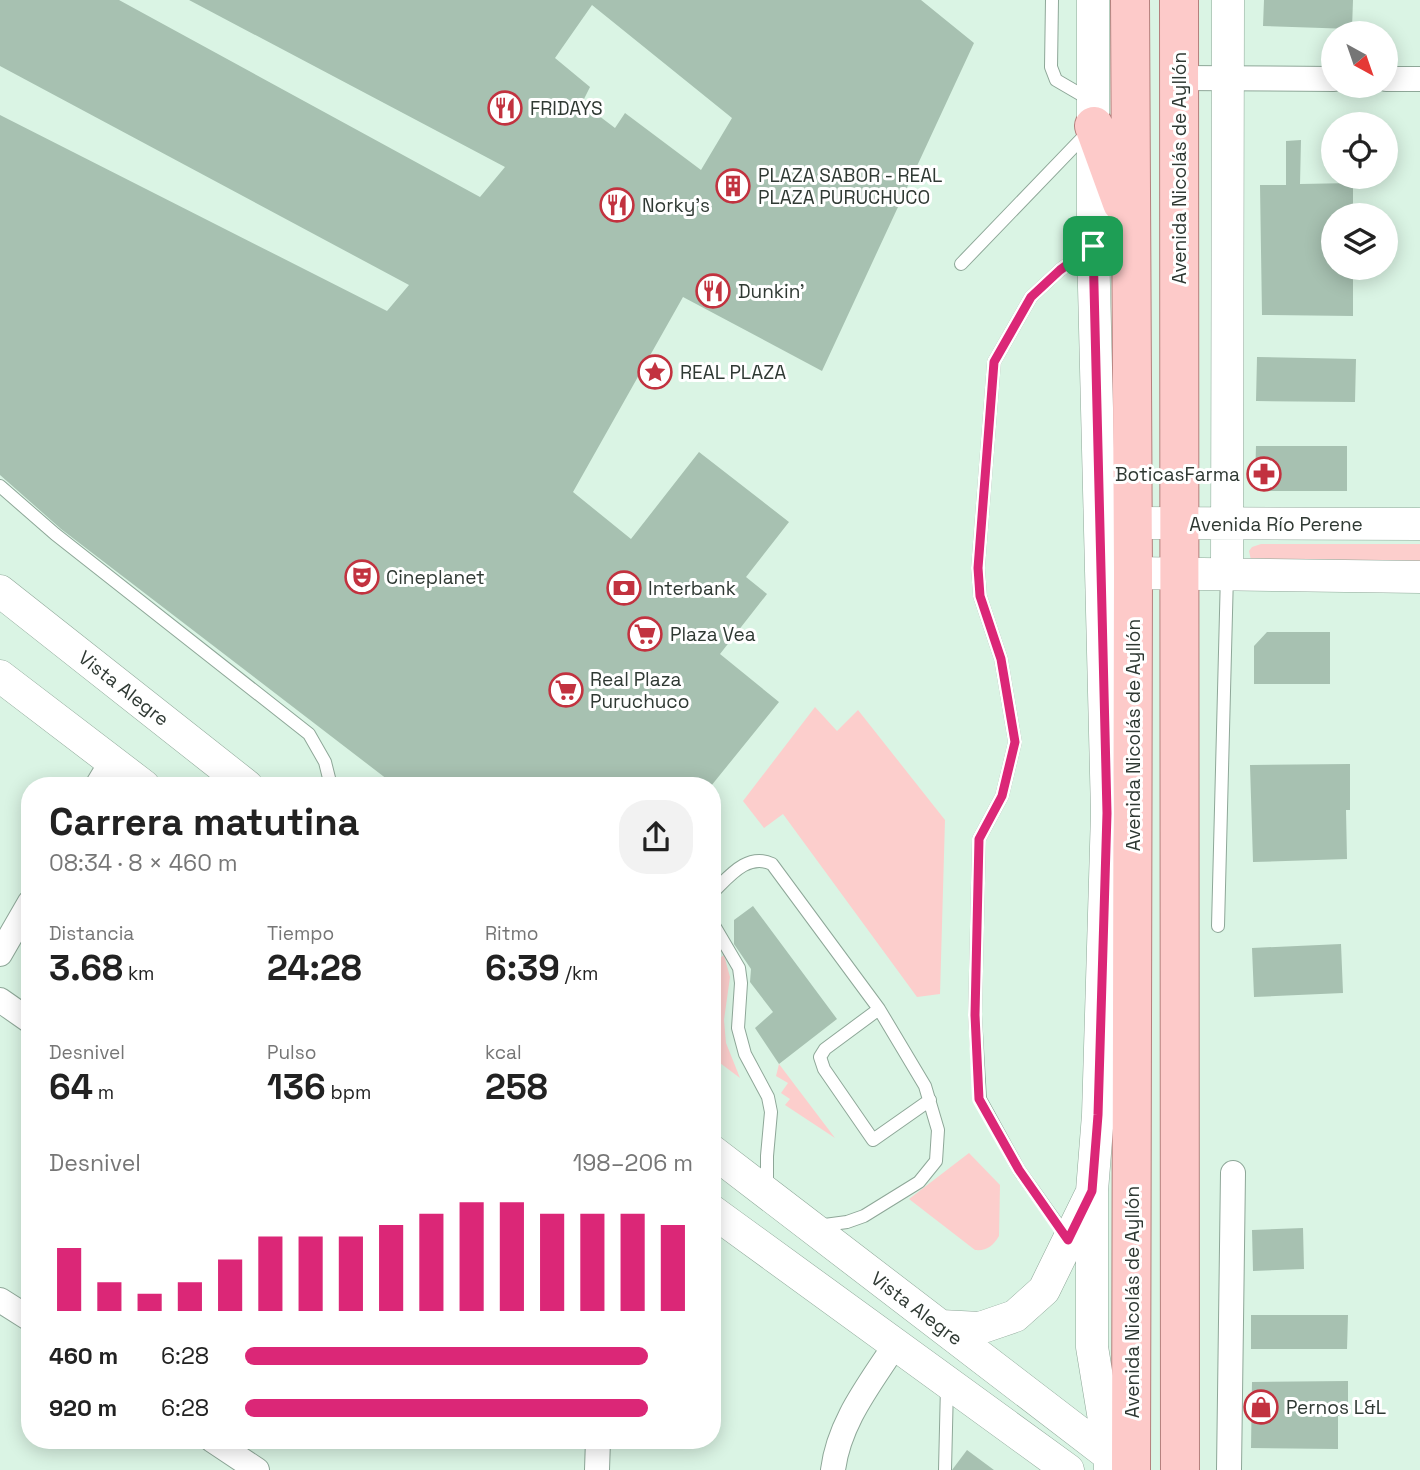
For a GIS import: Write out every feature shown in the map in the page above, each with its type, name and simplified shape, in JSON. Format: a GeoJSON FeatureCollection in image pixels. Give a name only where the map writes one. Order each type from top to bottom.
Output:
{"type":"FeatureCollection","features":[{"type":"Feature","properties":{"kind":"main road","name":"Avenida Nicolás de Ayllón"},"geometry":{"type":"LineString","coordinates":[[1117,1466],[1133,573],[1130,0]]}},
{"type":"Feature","properties":{"kind":"main road","name":"Avenida Nicolás de Ayllón"},"geometry":{"type":"LineString","coordinates":[[1179,0],[1180,1470]]}},
{"type":"Feature","properties":{"kind":"main road"},"geometry":{"type":"LineString","coordinates":[[1094,114],[1131,226]]}},
{"type":"Feature","properties":{"kind":"street"},"geometry":{"type":"LineString","coordinates":[[1093,0],[1093,246],[1107,813],[1098,1115],[1092,1191],[1092,1348],[1117,1466]]}},
{"type":"Feature","properties":{"kind":"street"},"geometry":{"type":"LineString","coordinates":[[1227,574],[1228,0]]}},
{"type":"Feature","properties":{"kind":"street"},"geometry":{"type":"LineString","coordinates":[[1179,78],[1321,79]]}},
{"type":"Feature","properties":{"kind":"street"},"geometry":{"type":"LineString","coordinates":[[1398,79],[1420,79]]}},
{"type":"Feature","properties":{"kind":"street","name":"Avenida Río Perene"},"geometry":{"type":"LineString","coordinates":[[1133,523],[1420,524]]}},
{"type":"Feature","properties":{"kind":"street"},"geometry":{"type":"LineString","coordinates":[[1133,573],[1420,578]]}},
{"type":"Feature","properties":{"kind":"street","name":"Vista Alegre"},"geometry":{"type":"LineString","coordinates":[[0,590],[236,777]]}},
{"type":"Feature","properties":{"kind":"street"},"geometry":{"type":"LineString","coordinates":[[0,676],[104,774]]}},
{"type":"Feature","properties":{"kind":"street"},"geometry":{"type":"LineString","coordinates":[[0,954],[21,918]]}},
{"type":"Feature","properties":{"kind":"street"},"geometry":{"type":"LineString","coordinates":[[0,1000],[21,1015]]}},
{"type":"Feature","properties":{"kind":"street","name":"Vista Alegre"},"geometry":{"type":"LineString","coordinates":[[721,1158],[942,1326],[1117,1466]]}},
{"type":"Feature","properties":{"kind":"street"},"geometry":{"type":"LineString","coordinates":[[1229,1470],[1233,1173]]}},
{"type":"Feature","properties":{"kind":"street"},"geometry":{"type":"LineString","coordinates":[[942,1326],[980,1328],[1015,1316],[1044,1290],[1092,1191]]}},
{"type":"Feature","properties":{"kind":"street"},"geometry":{"type":"LineString","coordinates":[[738,1230],[767,1194]]}},
{"type":"Feature","properties":{"kind":"street"},"geometry":{"type":"LineString","coordinates":[[721,1218],[1068,1470]]}},
{"type":"Feature","properties":{"kind":"street"},"geometry":{"type":"LineString","coordinates":[[0,1300],[21,1313]]}},
{"type":"Feature","properties":{"kind":"street"},"geometry":{"type":"LineString","coordinates":[[833,1470],[836,1450],[848,1419],[895,1345]]}},
{"type":"Feature","properties":{"kind":"street"},"geometry":{"type":"LineString","coordinates":[[226,1449],[257,1470]]}},
{"type":"Feature","properties":{"kind":"street"},"geometry":{"type":"LineString","coordinates":[[597,1470],[598,1449]]}},
{"type":"Feature","properties":{"kind":"lane"},"geometry":{"type":"LineString","coordinates":[[961,264],[1094,114],[1056,80],[1051,67],[1052,0]]}},
{"type":"Feature","properties":{"kind":"lane"},"geometry":{"type":"LineString","coordinates":[[1068,1240],[1019,1170],[979,1099],[975,1015],[979,839],[1002,796],[1015,742],[1001,659],[980,596],[978,568],[994,362],[1031,297],[1060,270],[1093,246]]}},
{"type":"Feature","properties":{"kind":"lane"},"geometry":{"type":"LineString","coordinates":[[0,486],[55,534],[309,734],[325,762],[329,777]]}},
{"type":"Feature","properties":{"kind":"lane"},"geometry":{"type":"LineString","coordinates":[[1218,926],[1227,574]]}},
{"type":"Feature","properties":{"kind":"lane"},"geometry":{"type":"LineString","coordinates":[[721,885],[747,862],[764,860],[772,864],[879,1009],[925,1086],[938,1130],[936,1161],[919,1182],[864,1216],[847,1222],[810,1227]]}},
{"type":"Feature","properties":{"kind":"lane"},"geometry":{"type":"LineString","coordinates":[[721,937],[739,968],[741,983],[737,1028],[744,1054],[768,1097],[771,1112],[767,1194]]}},
{"type":"Feature","properties":{"kind":"lane"},"geometry":{"type":"LineString","coordinates":[[879,1009],[825,1049],[820,1057],[824,1069],[873,1140],[930,1100]]}},
{"type":"Feature","properties":{"kind":"lane"},"geometry":{"type":"LineString","coordinates":[[945,1470],[948,1382]]}},
{"type":"Feature","properties":{"kind":"shaded area"},"geometry":{"type":"Polygon","coordinates":[[[1261,544],[1420,544],[1420,567],[1251,560],[1249,551],[1261,544]]]}},
{"type":"Feature","properties":{"kind":"shaded area"},"geometry":{"type":"Polygon","coordinates":[[[815,707],[837,731],[858,710],[945,820],[940,994],[917,997],[783,814],[764,828],[743,801],[815,707]]]}},
{"type":"Feature","properties":{"kind":"shaded area"},"geometry":{"type":"Polygon","coordinates":[[[724,955],[730,977],[724,1020],[726,1043],[740,1078],[721,1064],[721,957],[724,955]]]}},
{"type":"Feature","properties":{"kind":"shaded area"},"geometry":{"type":"Polygon","coordinates":[[[779,1064],[835,1138],[785,1105],[790,1099],[781,1093],[788,1083],[776,1076],[779,1064]]]}},
{"type":"Feature","properties":{"kind":"shaded area"},"geometry":{"type":"Polygon","coordinates":[[[969,1153],[1000,1185],[999,1236],[992,1245],[983,1250],[975,1250],[909,1199],[969,1153]]]}},
{"type":"Feature","properties":{"kind":"building","name":"Real Plaza Puruchuco"},"geometry":{"type":"Polygon","coordinates":[[[0,0],[119,0],[480,197],[505,167],[189,0],[921,0],[974,43],[822,371],[683,297],[573,492],[631,539],[699,452],[789,522],[746,577],[767,594],[720,654],[779,702],[718,777],[384,777],[61,529],[0,475],[0,115],[387,311],[409,285],[0,66],[0,0]],[[592,5],[555,58],[590,87],[582,103],[615,128],[625,113],[701,170],[732,118],[592,5]]]}},
{"type":"Feature","properties":{"kind":"building"},"geometry":{"type":"Polygon","coordinates":[[[1264,0],[1353,0],[1352,21],[1321,21],[1321,28],[1263,26],[1264,0]]]}},
{"type":"Feature","properties":{"kind":"building"},"geometry":{"type":"Polygon","coordinates":[[[1301,140],[1300,184],[1321,184],[1321,189],[1353,189],[1353,203],[1321,203],[1321,280],[1353,280],[1353,316],[1262,315],[1260,185],[1286,185],[1286,141],[1301,140]]]}},
{"type":"Feature","properties":{"kind":"building"},"geometry":{"type":"Polygon","coordinates":[[[1257,357],[1356,359],[1355,402],[1256,401],[1257,357]]]}},
{"type":"Feature","properties":{"kind":"building"},"geometry":{"type":"Polygon","coordinates":[[[1256,446],[1347,446],[1347,491],[1268,491],[1255,480],[1256,446]]]}},
{"type":"Feature","properties":{"kind":"building"},"geometry":{"type":"Polygon","coordinates":[[[1267,632],[1330,632],[1330,684],[1254,684],[1254,646],[1267,632]]]}},
{"type":"Feature","properties":{"kind":"building"},"geometry":{"type":"Polygon","coordinates":[[[1350,764],[1350,810],[1346,810],[1347,859],[1253,862],[1250,765],[1350,764]]]}},
{"type":"Feature","properties":{"kind":"building"},"geometry":{"type":"Polygon","coordinates":[[[753,906],[837,1019],[779,1064],[755,1028],[773,1012],[750,982],[751,969],[734,944],[734,920],[753,906]]]}},
{"type":"Feature","properties":{"kind":"building"},"geometry":{"type":"Polygon","coordinates":[[[1341,944],[1343,993],[1254,997],[1252,948],[1341,944]]]}},
{"type":"Feature","properties":{"kind":"building"},"geometry":{"type":"Polygon","coordinates":[[[1303,1228],[1304,1269],[1253,1271],[1252,1230],[1303,1228]]]}},
{"type":"Feature","properties":{"kind":"building"},"geometry":{"type":"Polygon","coordinates":[[[1251,1315],[1348,1315],[1347,1349],[1251,1349],[1251,1315]]]}},
{"type":"Feature","properties":{"kind":"building"},"geometry":{"type":"Polygon","coordinates":[[[1348,1381],[1348,1415],[1338,1416],[1338,1449],[1251,1448],[1252,1382],[1348,1381]]]}},
{"type":"Feature","properties":{"kind":"building"},"geometry":{"type":"Polygon","coordinates":[[[967,1450],[994,1470],[952,1470],[967,1450]]]}},
{"type":"Feature","properties":{"kind":"place","name":"FRIDAYS"},"geometry":{"type":"Point","coordinates":[505,108]}},
{"type":"Feature","properties":{"kind":"place","name":"PLAZA SABOR - REAL PLAZA PURUCHUCO"},"geometry":{"type":"Point","coordinates":[733,186]}},
{"type":"Feature","properties":{"kind":"place","name":"Norky's"},"geometry":{"type":"Point","coordinates":[617,205]}},
{"type":"Feature","properties":{"kind":"place","name":"Dunkin'"},"geometry":{"type":"Point","coordinates":[713,291]}},
{"type":"Feature","properties":{"kind":"place","name":"REAL PLAZA"},"geometry":{"type":"Point","coordinates":[655,372]}},
{"type":"Feature","properties":{"kind":"place","name":"BoticasFarma"},"geometry":{"type":"Point","coordinates":[1264,474]}},
{"type":"Feature","properties":{"kind":"place","name":"Cineplanet"},"geometry":{"type":"Point","coordinates":[362,577]}},
{"type":"Feature","properties":{"kind":"place","name":"Interbank"},"geometry":{"type":"Point","coordinates":[624,588]}},
{"type":"Feature","properties":{"kind":"place","name":"Plaza Vea"},"geometry":{"type":"Point","coordinates":[645,634]}},
{"type":"Feature","properties":{"kind":"place","name":"Real Plaza Puruchuco"},"geometry":{"type":"Point","coordinates":[566,690]}},
{"type":"Feature","properties":{"kind":"place","name":"Pernos L&L"},"geometry":{"type":"Point","coordinates":[1261,1407]}},
{"type":"Feature","properties":{"kind":"route"},"geometry":{"type":"LineString","coordinates":[[1093,246],[1107,813],[1098,1115],[1092,1191],[1068,1240],[1019,1170],[979,1099],[975,1015],[979,839],[1002,796],[1015,742],[1001,659],[980,596],[978,568],[994,362],[1031,297],[1060,270],[1093,246]]}}]}
